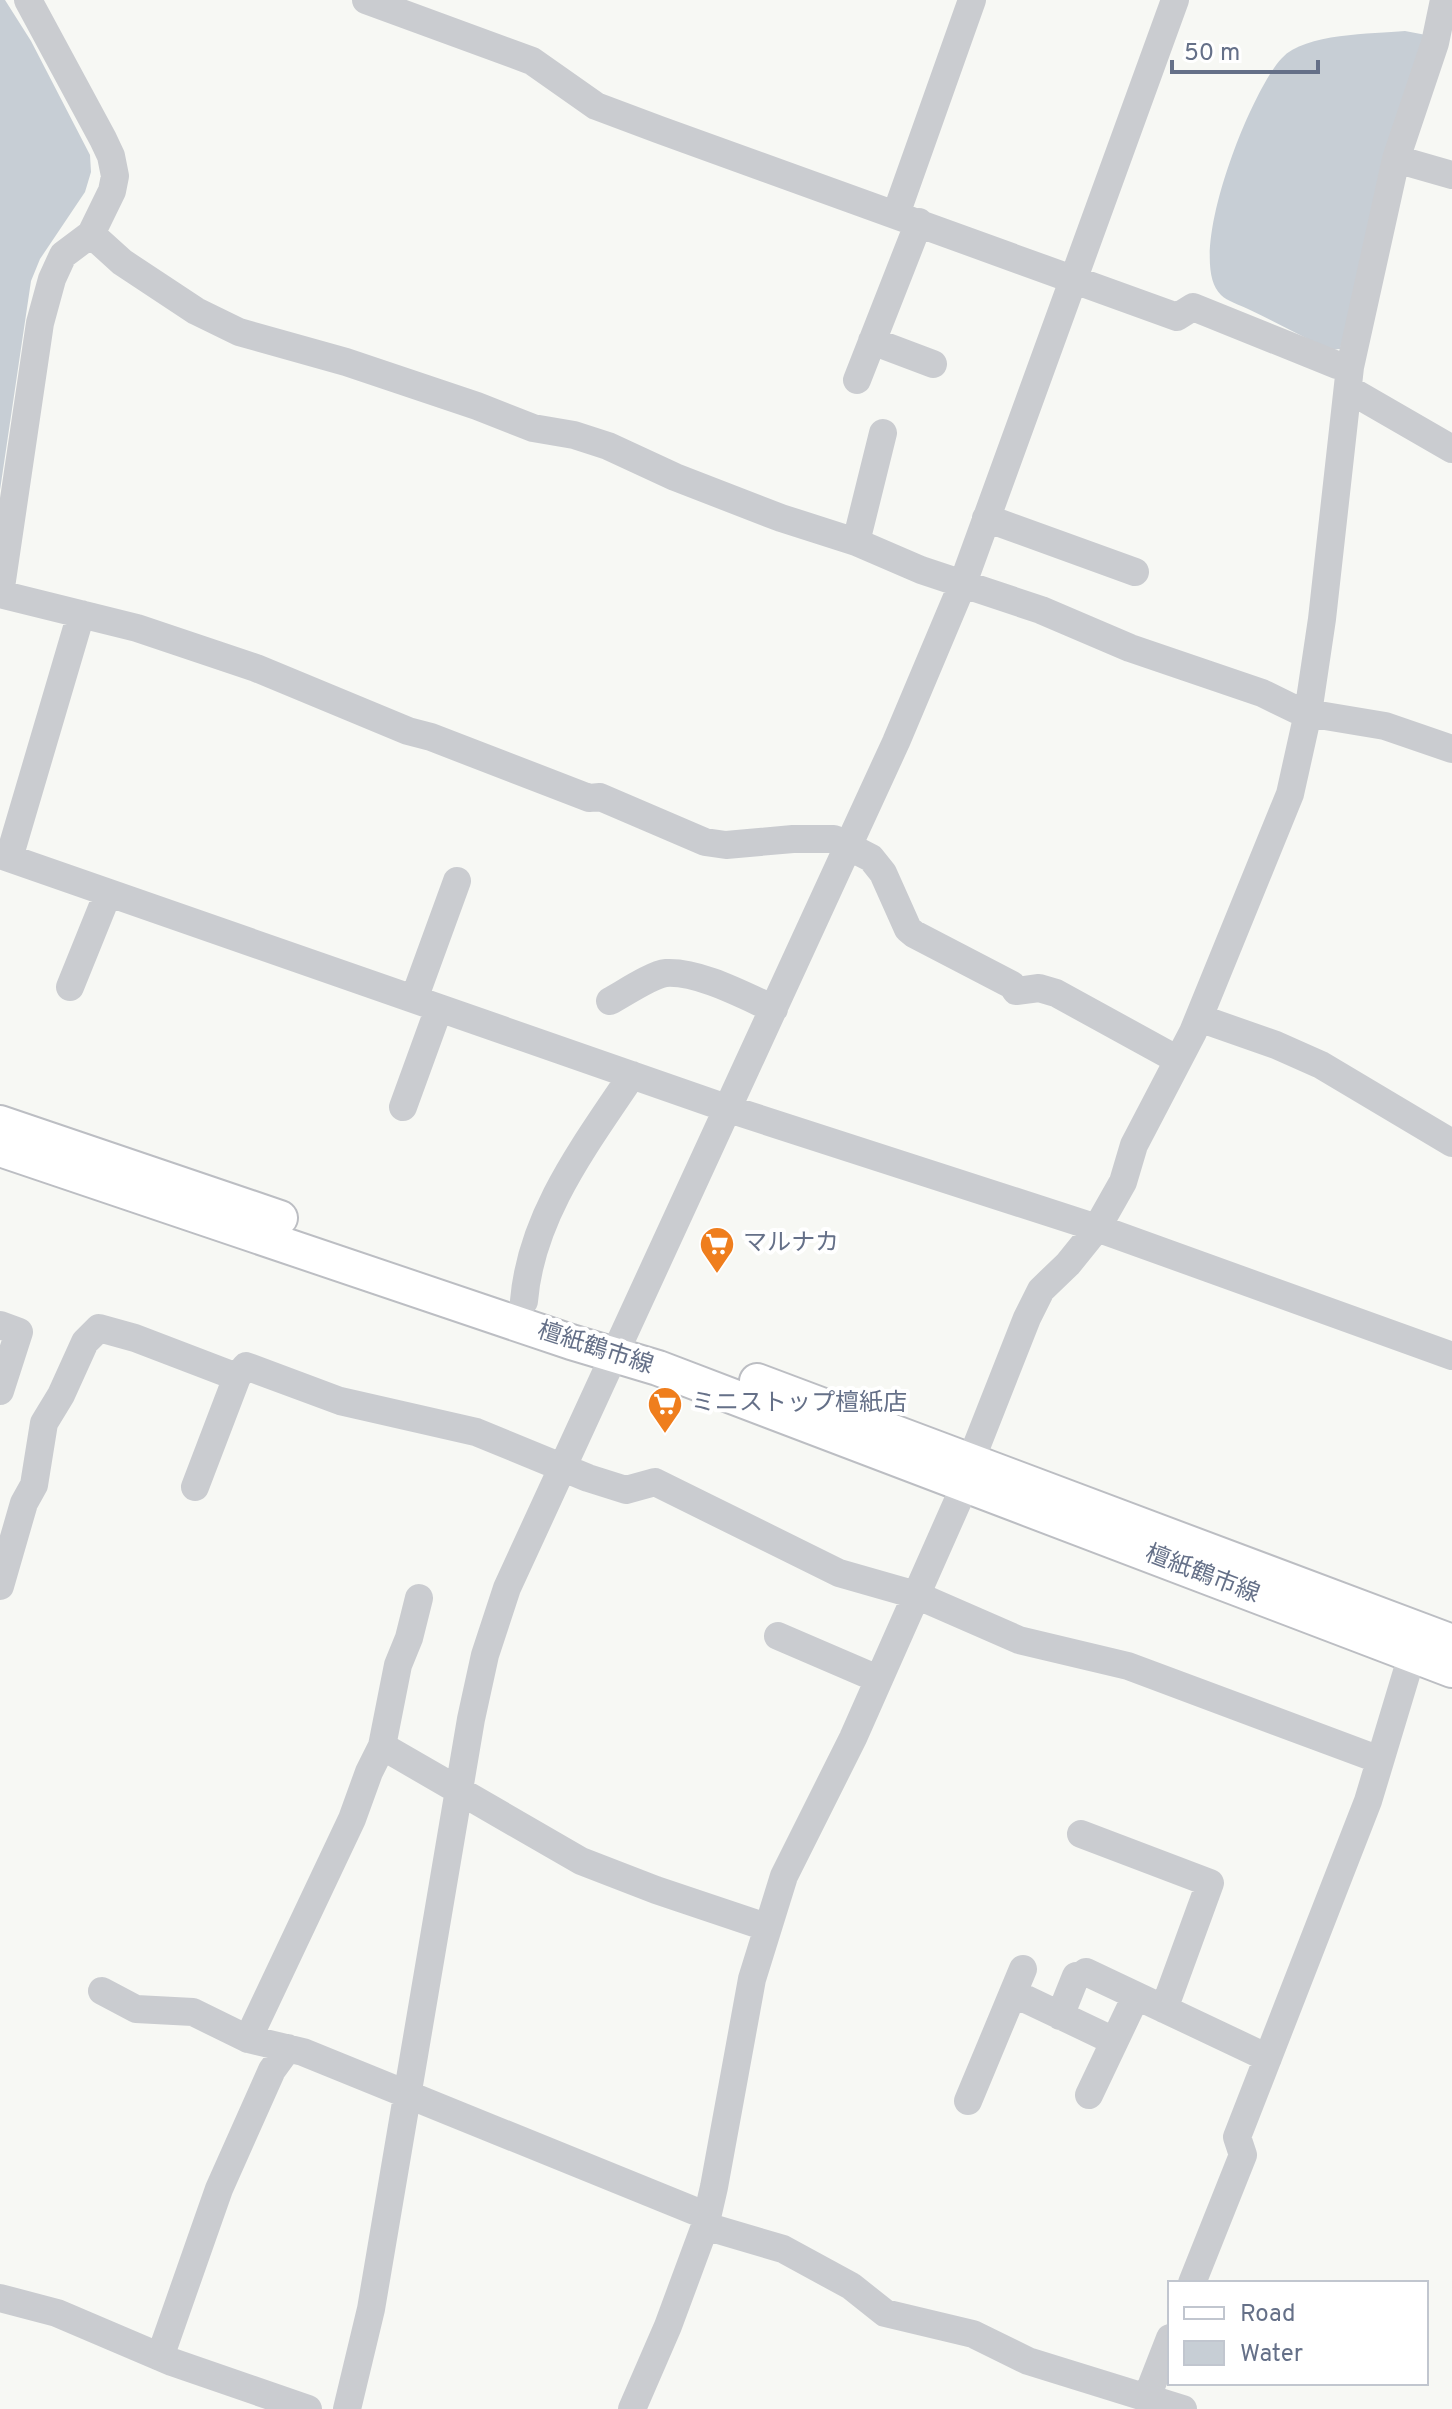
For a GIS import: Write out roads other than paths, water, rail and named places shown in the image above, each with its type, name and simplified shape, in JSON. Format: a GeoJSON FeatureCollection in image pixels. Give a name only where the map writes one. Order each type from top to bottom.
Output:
{"type":"FeatureCollection","features":[{"type":"Feature","properties":{"kind":"main road","name":"檀紙鶴市線"},"geometry":{"type":"LineString","coordinates":[[0,1123],[524,1301],[618,1345],[658,1368],[968,1472],[1452,1642]]}},
{"type":"Feature","properties":{"kind":"main road","name":"檀紙鶴市線"},"geometry":{"type":"LineString","coordinates":[[0,1149],[618,1345]]}},
{"type":"Feature","properties":{"kind":"main road","name":"檀紙鶴市線"},"geometry":{"type":"LineString","coordinates":[[968,1472],[1452,1670]]}},
{"type":"Feature","properties":{"kind":"street"},"geometry":{"type":"LineString","coordinates":[[28,0],[111,156],[115,176],[112,191],[91,234],[63,255],[52,279],[40,323],[0,594],[137,628],[256,668],[408,731],[589,798],[600,797],[705,842],[726,845],[834,839],[871,858],[883,873],[900,915],[914,934],[1012,985],[1016,991],[1039,988],[1056,993],[1178,1060]]}},
{"type":"Feature","properties":{"kind":"street"},"geometry":{"type":"LineString","coordinates":[[366,0],[419,9],[532,61],[596,106],[1177,317],[1193,307],[1337,365],[1349,378],[1452,449]]}},
{"type":"Feature","properties":{"kind":"street"},"geometry":{"type":"LineString","coordinates":[[857,380],[872,341],[972,0]]}},
{"type":"Feature","properties":{"kind":"street"},"geometry":{"type":"LineString","coordinates":[[347,2409],[371,2309],[471,1719],[507,1588],[896,742],[963,583],[1175,0]]}},
{"type":"Feature","properties":{"kind":"street"},"geometry":{"type":"LineString","coordinates":[[632,2409],[668,2326],[706,2221],[752,1979],[784,1876],[853,1738],[916,1595],[968,1472],[1027,1318],[1041,1290],[1068,1264],[1097,1228],[1123,1182],[1134,1145],[1199,1018],[1290,794],[1308,713],[1322,619],[1349,378],[1396,159],[1435,43],[1444,0]]}},
{"type":"Feature","properties":{"kind":"street"},"geometry":{"type":"LineString","coordinates":[[1396,159],[1452,175]]}},
{"type":"Feature","properties":{"kind":"street"},"geometry":{"type":"LineString","coordinates":[[91,234],[122,262],[196,311],[239,332],[346,362],[533,428],[574,435],[608,446],[675,477],[781,518],[1041,610],[1130,648],[1262,693],[1308,713],[1385,726],[1452,749]]}},
{"type":"Feature","properties":{"kind":"street"},"geometry":{"type":"LineString","coordinates":[[872,341],[933,364]]}},
{"type":"Feature","properties":{"kind":"street"},"geometry":{"type":"LineString","coordinates":[[856,542],[883,433]]}},
{"type":"Feature","properties":{"kind":"street"},"geometry":{"type":"LineString","coordinates":[[986,518],[1135,572]]}},
{"type":"Feature","properties":{"kind":"street"},"geometry":{"type":"LineString","coordinates":[[81,614],[4,856],[729,1109],[1097,1228],[1452,1356]]}},
{"type":"Feature","properties":{"kind":"street"},"geometry":{"type":"LineString","coordinates":[[403,1107],[457,881]]}},
{"type":"Feature","properties":{"kind":"street"},"geometry":{"type":"LineString","coordinates":[[70,987],[108,893]]}},
{"type":"Feature","properties":{"kind":"street"},"geometry":{"type":"LineString","coordinates":[[610,1001],[664,973],[690,977],[731,990],[774,1009]]}},
{"type":"Feature","properties":{"kind":"street"},"geometry":{"type":"LineString","coordinates":[[1199,1018],[1276,1045],[1321,1065],[1452,1143]]}},
{"type":"Feature","properties":{"kind":"street"},"geometry":{"type":"LineString","coordinates":[[524,1301],[536,1251],[556,1191],[632,1075]]}},
{"type":"Feature","properties":{"kind":"street"},"geometry":{"type":"LineString","coordinates":[[0,1325],[19,1332],[0,1391]]}},
{"type":"Feature","properties":{"kind":"street"},"geometry":{"type":"LineString","coordinates":[[2,1572],[24,1503],[34,1485],[44,1423],[61,1395],[85,1342],[99,1328],[135,1338],[237,1377]]}},
{"type":"Feature","properties":{"kind":"street"},"geometry":{"type":"LineString","coordinates":[[195,1487],[237,1377],[246,1366],[340,1401],[476,1432],[626,1490],[655,1482],[839,1573],[916,1595],[1019,1640],[1128,1666],[1380,1760]]}},
{"type":"Feature","properties":{"kind":"street"},"geometry":{"type":"LineString","coordinates":[[248,2039],[334,1859],[382,1746],[398,1665],[409,1638],[419,1598]]}},
{"type":"Feature","properties":{"kind":"street"},"geometry":{"type":"LineString","coordinates":[[778,1636],[878,1679]]}},
{"type":"Feature","properties":{"kind":"street"},"geometry":{"type":"LineString","coordinates":[[1193,2281],[1243,2155],[1237,2137],[1362,1815],[1412,1655]]}},
{"type":"Feature","properties":{"kind":"street"},"geometry":{"type":"LineString","coordinates":[[382,1746],[581,1861],[766,1927]]}},
{"type":"Feature","properties":{"kind":"street"},"geometry":{"type":"LineString","coordinates":[[1081,1834],[1210,1883],[1164,2009]]}},
{"type":"Feature","properties":{"kind":"street"},"geometry":{"type":"LineString","coordinates":[[1060,2016],[1081,1974],[1136,1996],[1268,2058]]}},
{"type":"Feature","properties":{"kind":"street"},"geometry":{"type":"LineString","coordinates":[[968,2101],[1018,1981],[1060,2016],[1114,2041]]}},
{"type":"Feature","properties":{"kind":"street"},"geometry":{"type":"LineString","coordinates":[[102,1991],[136,2009],[193,2012],[248,2039],[288,2048],[366,2076],[706,2221],[783,2249],[851,2286],[885,2313],[973,2334],[1028,2361],[1140,2400],[1183,2409]]}},
{"type":"Feature","properties":{"kind":"street"},"geometry":{"type":"LineString","coordinates":[[1089,2095],[1136,1996]]}},
{"type":"Feature","properties":{"kind":"street"},"geometry":{"type":"LineString","coordinates":[[160,2357],[219,2189],[272,2070],[288,2048]]}},
{"type":"Feature","properties":{"kind":"street"},"geometry":{"type":"LineString","coordinates":[[0,2298],[57,2313],[160,2357],[308,2409]]}},
{"type":"Feature","properties":{"kind":"street"},"geometry":{"type":"LineString","coordinates":[[1140,2400],[1168,2342]]}},
{"type":"Feature","properties":{"kind":"water"},"geometry":{"type":"Polygon","coordinates":[[[0,0],[5,0],[31,41],[90,155],[91,172],[85,192],[40,259],[31,281],[0,490],[0,0]]]}},
{"type":"Feature","properties":{"kind":"water"},"geometry":{"type":"Polygon","coordinates":[[[1405,31],[1426,35],[1340,349],[1329,350],[1221,295],[1211,276],[1210,247],[1215,213],[1239,138],[1254,103],[1282,58],[1293,50],[1322,39],[1405,31]]]}},
{"type":"Feature","properties":{"kind":"place","name":"マルナカ"},"geometry":{"type":"Point","coordinates":[717,1275]}},
{"type":"Feature","properties":{"kind":"place","name":"ミニストップ檀紙店"},"geometry":{"type":"Point","coordinates":[665,1435]}}]}
